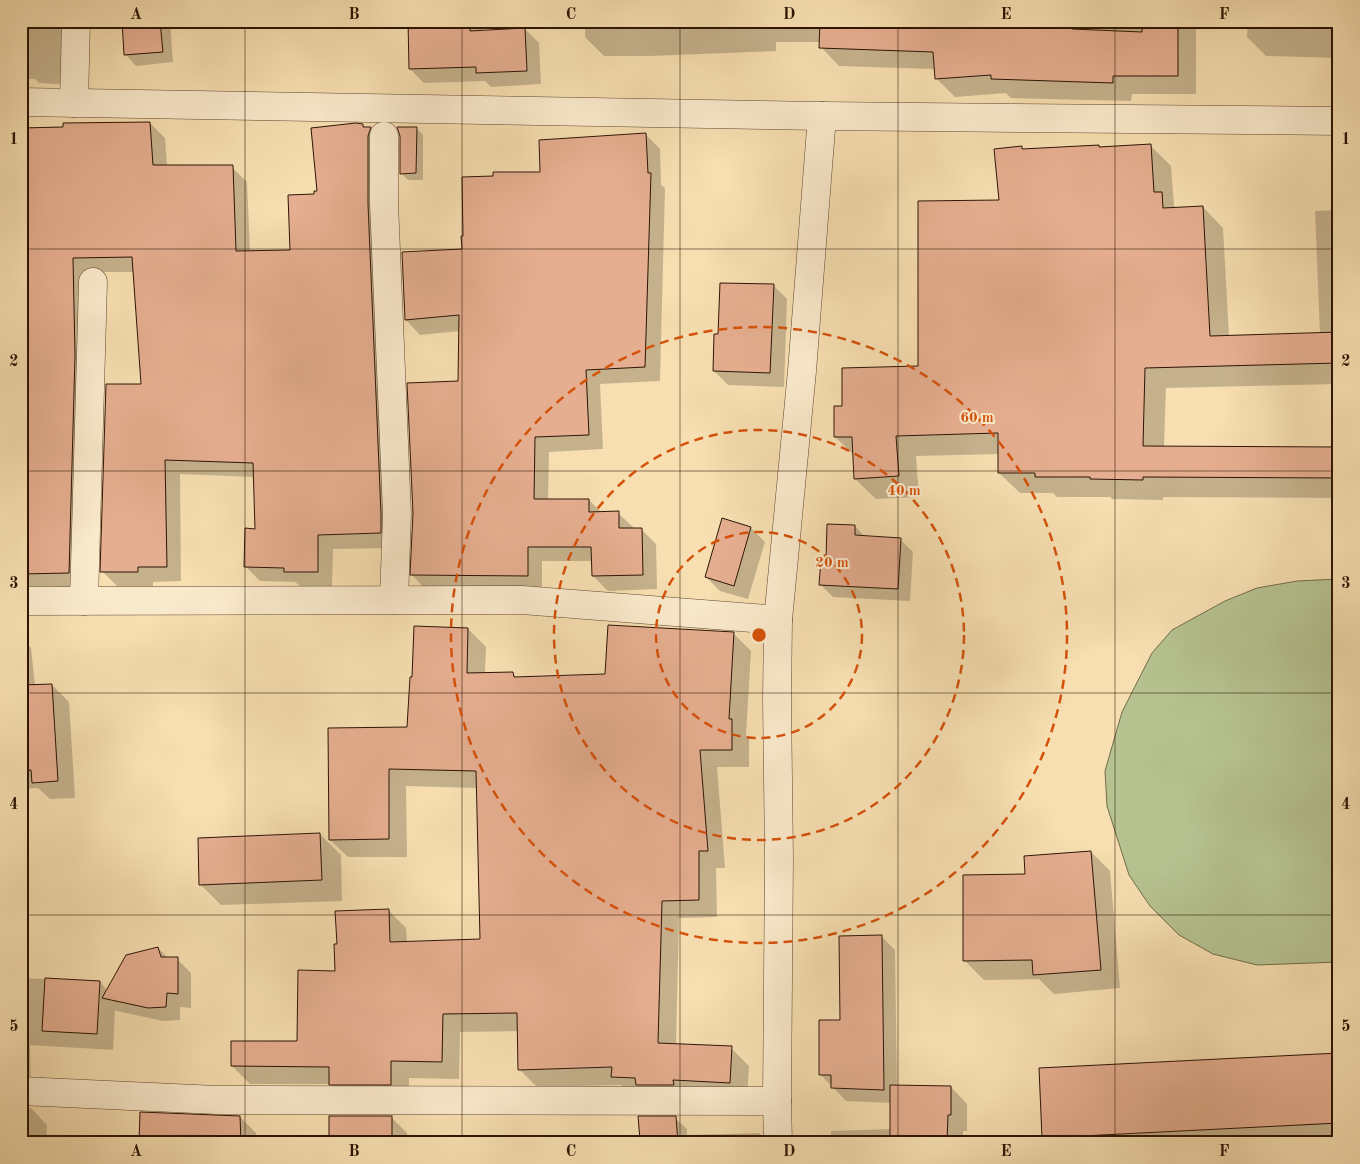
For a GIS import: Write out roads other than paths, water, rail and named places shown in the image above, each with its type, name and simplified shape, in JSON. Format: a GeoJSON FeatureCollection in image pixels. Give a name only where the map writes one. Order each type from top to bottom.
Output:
{"type":"FeatureCollection","features":[{"type":"Feature","properties":{"kind":"street"},"geometry":{"type":"LineString","coordinates":[[74,103],[76,21]]}},
{"type":"Feature","properties":{"kind":"street"},"geometry":{"type":"LineString","coordinates":[[21,102],[822,116],[1339,121]]}},
{"type":"Feature","properties":{"kind":"street"},"geometry":{"type":"LineString","coordinates":[[778,1143],[778,620],[822,116]]}},
{"type":"Feature","properties":{"kind":"street"},"geometry":{"type":"LineString","coordinates":[[384,136],[384,203],[397,514],[394,600]]}},
{"type":"Feature","properties":{"kind":"street"},"geometry":{"type":"LineString","coordinates":[[84,601],[94,282]]}},
{"type":"Feature","properties":{"kind":"street"},"geometry":{"type":"LineString","coordinates":[[21,601],[522,600],[778,620]]}},
{"type":"Feature","properties":{"kind":"street"},"geometry":{"type":"LineString","coordinates":[[21,1091],[217,1100],[777,1101]]}}]}
